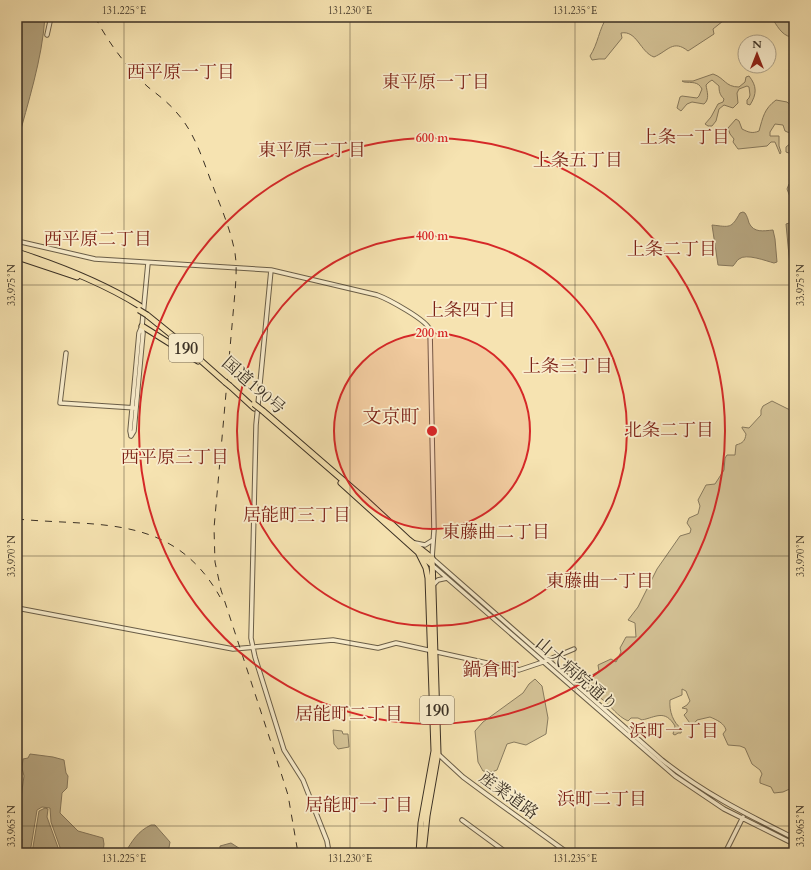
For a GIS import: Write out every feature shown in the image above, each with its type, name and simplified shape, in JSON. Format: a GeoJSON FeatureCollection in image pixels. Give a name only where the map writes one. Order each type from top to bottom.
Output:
{"type":"FeatureCollection","features":[{"type":"Feature","properties":{"kind":"highway","name":"国道190号"},"geometry":{"type":"LineString","coordinates":[[17,252],[113,289],[147,313],[367,501],[409,540],[432,558],[430,615]]}},
{"type":"Feature","properties":{"kind":"highway","name":"国道190号"},"geometry":{"type":"LineString","coordinates":[[17,257],[74,274]]}},
{"type":"Feature","properties":{"kind":"highway","name":"国道190号"},"geometry":{"type":"LineString","coordinates":[[147,313],[227,382]]}},
{"type":"Feature","properties":{"kind":"highway"},"geometry":{"type":"LineString","coordinates":[[142,326],[207,366]]}},
{"type":"Feature","properties":{"kind":"highway"},"geometry":{"type":"LineString","coordinates":[[143,333],[152,333]]}},
{"type":"Feature","properties":{"kind":"highway","name":"国道190号"},"geometry":{"type":"LineString","coordinates":[[263,413],[432,565],[436,752],[423,853]]}},
{"type":"Feature","properties":{"kind":"highway","name":"国道190号"},"geometry":{"type":"LineString","coordinates":[[418,552],[424,562],[427,573],[433,652]]}},
{"type":"Feature","properties":{"kind":"highway","name":"国道190号"},"geometry":{"type":"LineString","coordinates":[[419,853],[422,823],[436,752]]}},
{"type":"Feature","properties":{"kind":"street"},"geometry":{"type":"LineString","coordinates":[[47,34],[51,17]]}},
{"type":"Feature","properties":{"kind":"street"},"geometry":{"type":"LineString","coordinates":[[17,241],[45,246],[88,258],[271,270],[386,298],[425,323],[429,328],[434,530],[432,558]]}},
{"type":"Feature","properties":{"kind":"street"},"geometry":{"type":"LineString","coordinates":[[142,326],[139,333],[134,408],[134,431],[131,436],[130,430],[134,408],[141,359],[143,333],[142,326],[148,263]]}},
{"type":"Feature","properties":{"kind":"street"},"geometry":{"type":"LineString","coordinates":[[271,270],[256,425],[250,625],[252,648],[284,750],[303,780],[327,841],[329,853]]}},
{"type":"Feature","properties":{"kind":"street"},"geometry":{"type":"LineString","coordinates":[[66,354],[60,403],[134,408]]}},
{"type":"Feature","properties":{"kind":"street"},"geometry":{"type":"LineString","coordinates":[[409,540],[422,545],[428,544],[433,540]]}},
{"type":"Feature","properties":{"kind":"street","name":"山大病院通り"},"geometry":{"type":"LineString","coordinates":[[432,558],[682,776],[706,792],[745,814],[794,838]]}},
{"type":"Feature","properties":{"kind":"street","name":"山大病院通り"},"geometry":{"type":"LineString","coordinates":[[432,565],[675,776],[714,803],[742,819],[794,844]]}},
{"type":"Feature","properties":{"kind":"street"},"geometry":{"type":"LineString","coordinates":[[433,585],[438,580],[447,578]]}},
{"type":"Feature","properties":{"kind":"street"},"geometry":{"type":"LineString","coordinates":[[17,608],[227,648],[252,648],[332,640],[378,648],[396,643],[515,670],[549,660],[574,649]]}},
{"type":"Feature","properties":{"kind":"street","name":"産業道路"},"geometry":{"type":"LineString","coordinates":[[436,752],[463,777],[568,853]]}},
{"type":"Feature","properties":{"kind":"street"},"geometry":{"type":"LineString","coordinates":[[725,853],[745,814]]}},
{"type":"Feature","properties":{"kind":"street"},"geometry":{"type":"LineString","coordinates":[[462,820],[507,853]]}},
{"type":"Feature","properties":{"kind":"street"},"geometry":{"type":"LineString","coordinates":[[556,853],[559,847]]}},
{"type":"Feature","properties":{"kind":"shaded area"},"geometry":{"type":"Polygon","coordinates":[[[17,17],[45,17],[38,65],[17,144],[17,17]]]}},
{"type":"Feature","properties":{"kind":"shaded area"},"geometry":{"type":"Polygon","coordinates":[[[607,17],[723,17],[723,21],[713,29],[714,34],[688,51],[678,46],[674,46],[654,57],[645,51],[631,35],[621,33],[622,38],[605,59],[592,60],[590,56],[607,17]]]}},
{"type":"Feature","properties":{"kind":"shaded area"},"geometry":{"type":"Polygon","coordinates":[[[771,17],[794,17],[794,43],[791,37],[784,34],[771,17]]]}},
{"type":"Feature","properties":{"kind":"shaded area"},"geometry":{"type":"Polygon","coordinates":[[[713,74],[734,87],[739,87],[745,82],[746,77],[749,76],[754,83],[755,94],[750,105],[747,104],[747,100],[750,95],[749,87],[747,86],[739,89],[737,93],[738,103],[733,108],[724,105],[719,109],[716,121],[712,126],[708,126],[705,124],[711,117],[718,104],[723,102],[724,99],[720,93],[719,86],[712,80],[706,85],[708,98],[704,104],[692,102],[687,104],[681,111],[677,108],[680,97],[697,98],[702,89],[697,84],[682,81],[693,81],[713,74]]]}},
{"type":"Feature","properties":{"kind":"shaded area"},"geometry":{"type":"Polygon","coordinates":[[[776,100],[787,102],[794,108],[794,155],[786,152],[786,147],[792,142],[792,134],[785,131],[783,125],[775,124],[770,132],[770,136],[779,136],[780,154],[775,142],[771,142],[767,146],[738,149],[733,142],[734,139],[728,128],[736,119],[739,121],[742,129],[750,132],[759,131],[766,110],[776,100]]]}},
{"type":"Feature","properties":{"kind":"shaded area"},"geometry":{"type":"Polygon","coordinates":[[[794,181],[794,207],[787,189],[789,184],[794,181]]]}},
{"type":"Feature","properties":{"kind":"shaded area"},"geometry":{"type":"Polygon","coordinates":[[[740,213],[745,213],[751,226],[756,230],[773,230],[777,262],[774,263],[756,258],[742,257],[733,266],[718,265],[712,225],[729,226],[734,222],[740,213]]]}},
{"type":"Feature","properties":{"kind":"shaded area"},"geometry":{"type":"Polygon","coordinates":[[[789,223],[794,225],[794,266],[792,267],[790,266],[786,224],[789,223]]]}},
{"type":"Feature","properties":{"kind":"shaded area"},"geometry":{"type":"Polygon","coordinates":[[[772,401],[794,412],[794,787],[783,792],[774,793],[771,787],[760,783],[762,774],[760,770],[752,764],[745,748],[728,745],[723,734],[726,730],[722,724],[710,717],[697,720],[692,726],[684,715],[687,712],[687,709],[682,708],[690,701],[686,691],[682,689],[682,695],[670,700],[672,716],[682,729],[681,733],[675,735],[673,734],[675,726],[668,717],[656,716],[642,720],[638,718],[631,718],[628,721],[591,691],[587,684],[587,678],[599,671],[598,665],[611,659],[616,662],[621,652],[620,648],[626,637],[636,637],[635,623],[628,620],[638,607],[657,569],[680,536],[690,533],[691,529],[687,523],[689,518],[698,514],[700,506],[698,500],[706,485],[715,484],[724,470],[725,458],[727,455],[735,455],[736,445],[744,440],[746,434],[742,427],[749,428],[761,415],[763,406],[772,401]]]}},
{"type":"Feature","properties":{"kind":"shaded area"},"geometry":{"type":"Polygon","coordinates":[[[535,679],[542,686],[548,718],[546,734],[526,745],[514,742],[507,744],[497,770],[492,772],[483,771],[478,762],[475,731],[483,722],[523,693],[529,684],[535,679]]]}},
{"type":"Feature","properties":{"kind":"shaded area"},"geometry":{"type":"Polygon","coordinates":[[[333,730],[342,731],[343,734],[348,734],[349,747],[338,749],[334,744],[333,730]]]}},
{"type":"Feature","properties":{"kind":"shaded area"},"geometry":{"type":"Polygon","coordinates":[[[30,754],[64,760],[66,773],[68,776],[67,788],[62,793],[60,813],[78,831],[103,838],[103,853],[62,853],[51,822],[50,808],[42,807],[37,810],[30,853],[21,853],[22,839],[17,838],[17,827],[24,776],[22,768],[23,759],[28,758],[30,754]]]}},
{"type":"Feature","properties":{"kind":"shaded area"},"geometry":{"type":"Polygon","coordinates":[[[45,808],[48,809],[47,817],[60,853],[32,853],[39,811],[45,808]]]}},
{"type":"Feature","properties":{"kind":"shaded area"},"geometry":{"type":"Polygon","coordinates":[[[151,825],[155,825],[170,842],[168,853],[125,853],[139,833],[151,825]]]}},
{"type":"Feature","properties":{"kind":"shaded area"},"geometry":{"type":"Polygon","coordinates":[[[231,843],[242,850],[242,853],[220,853],[220,846],[231,843]]]}},
{"type":"Feature","properties":{"kind":"railway"},"geometry":{"type":"LineString","coordinates":[[95,17],[125,63],[140,80],[174,109],[184,121],[203,160],[226,221],[235,253],[236,282],[214,528],[215,562],[221,590],[288,795],[298,853]]}},
{"type":"Feature","properties":{"kind":"railway"},"geometry":{"type":"LineString","coordinates":[[17,519],[104,525],[131,530],[156,538],[180,550],[201,570],[220,597]]}},
{"type":"Feature","properties":{"kind":"district","name":"西平原一丁目"},"geometry":{"type":"Point","coordinates":[181,72]}},
{"type":"Feature","properties":{"kind":"district","name":"東平原一丁目"},"geometry":{"type":"Point","coordinates":[436,82]}},
{"type":"Feature","properties":{"kind":"district","name":"上条一丁目"},"geometry":{"type":"Point","coordinates":[685,137]}},
{"type":"Feature","properties":{"kind":"district","name":"東平原二丁目"},"geometry":{"type":"Point","coordinates":[312,150]}},
{"type":"Feature","properties":{"kind":"district","name":"上条五丁目"},"geometry":{"type":"Point","coordinates":[578,160]}},
{"type":"Feature","properties":{"kind":"district","name":"西平原二丁目"},"geometry":{"type":"Point","coordinates":[98,239]}},
{"type":"Feature","properties":{"kind":"district","name":"上条二丁目"},"geometry":{"type":"Point","coordinates":[672,249]}},
{"type":"Feature","properties":{"kind":"district","name":"上条四丁目"},"geometry":{"type":"Point","coordinates":[471,310]}},
{"type":"Feature","properties":{"kind":"district","name":"上条三丁目"},"geometry":{"type":"Point","coordinates":[568,366]}},
{"type":"Feature","properties":{"kind":"district","name":"文京町"},"geometry":{"type":"Point","coordinates":[391,416]}},
{"type":"Feature","properties":{"kind":"district","name":"北条二丁目"},"geometry":{"type":"Point","coordinates":[669,430]}},
{"type":"Feature","properties":{"kind":"district","name":"西平原三丁目"},"geometry":{"type":"Point","coordinates":[175,457]}},
{"type":"Feature","properties":{"kind":"district","name":"居能町三丁目"},"geometry":{"type":"Point","coordinates":[297,515]}},
{"type":"Feature","properties":{"kind":"district","name":"東藤曲二丁目"},"geometry":{"type":"Point","coordinates":[496,532]}},
{"type":"Feature","properties":{"kind":"district","name":"東藤曲一丁目"},"geometry":{"type":"Point","coordinates":[600,581]}},
{"type":"Feature","properties":{"kind":"district","name":"鍋倉町"},"geometry":{"type":"Point","coordinates":[491,669]}},
{"type":"Feature","properties":{"kind":"district","name":"居能町二丁目"},"geometry":{"type":"Point","coordinates":[349,714]}},
{"type":"Feature","properties":{"kind":"district","name":"浜町一丁目"},"geometry":{"type":"Point","coordinates":[674,731]}},
{"type":"Feature","properties":{"kind":"district","name":"浜町二丁目"},"geometry":{"type":"Point","coordinates":[602,799]}},
{"type":"Feature","properties":{"kind":"district","name":"居能町一丁目"},"geometry":{"type":"Point","coordinates":[359,805]}}]}
